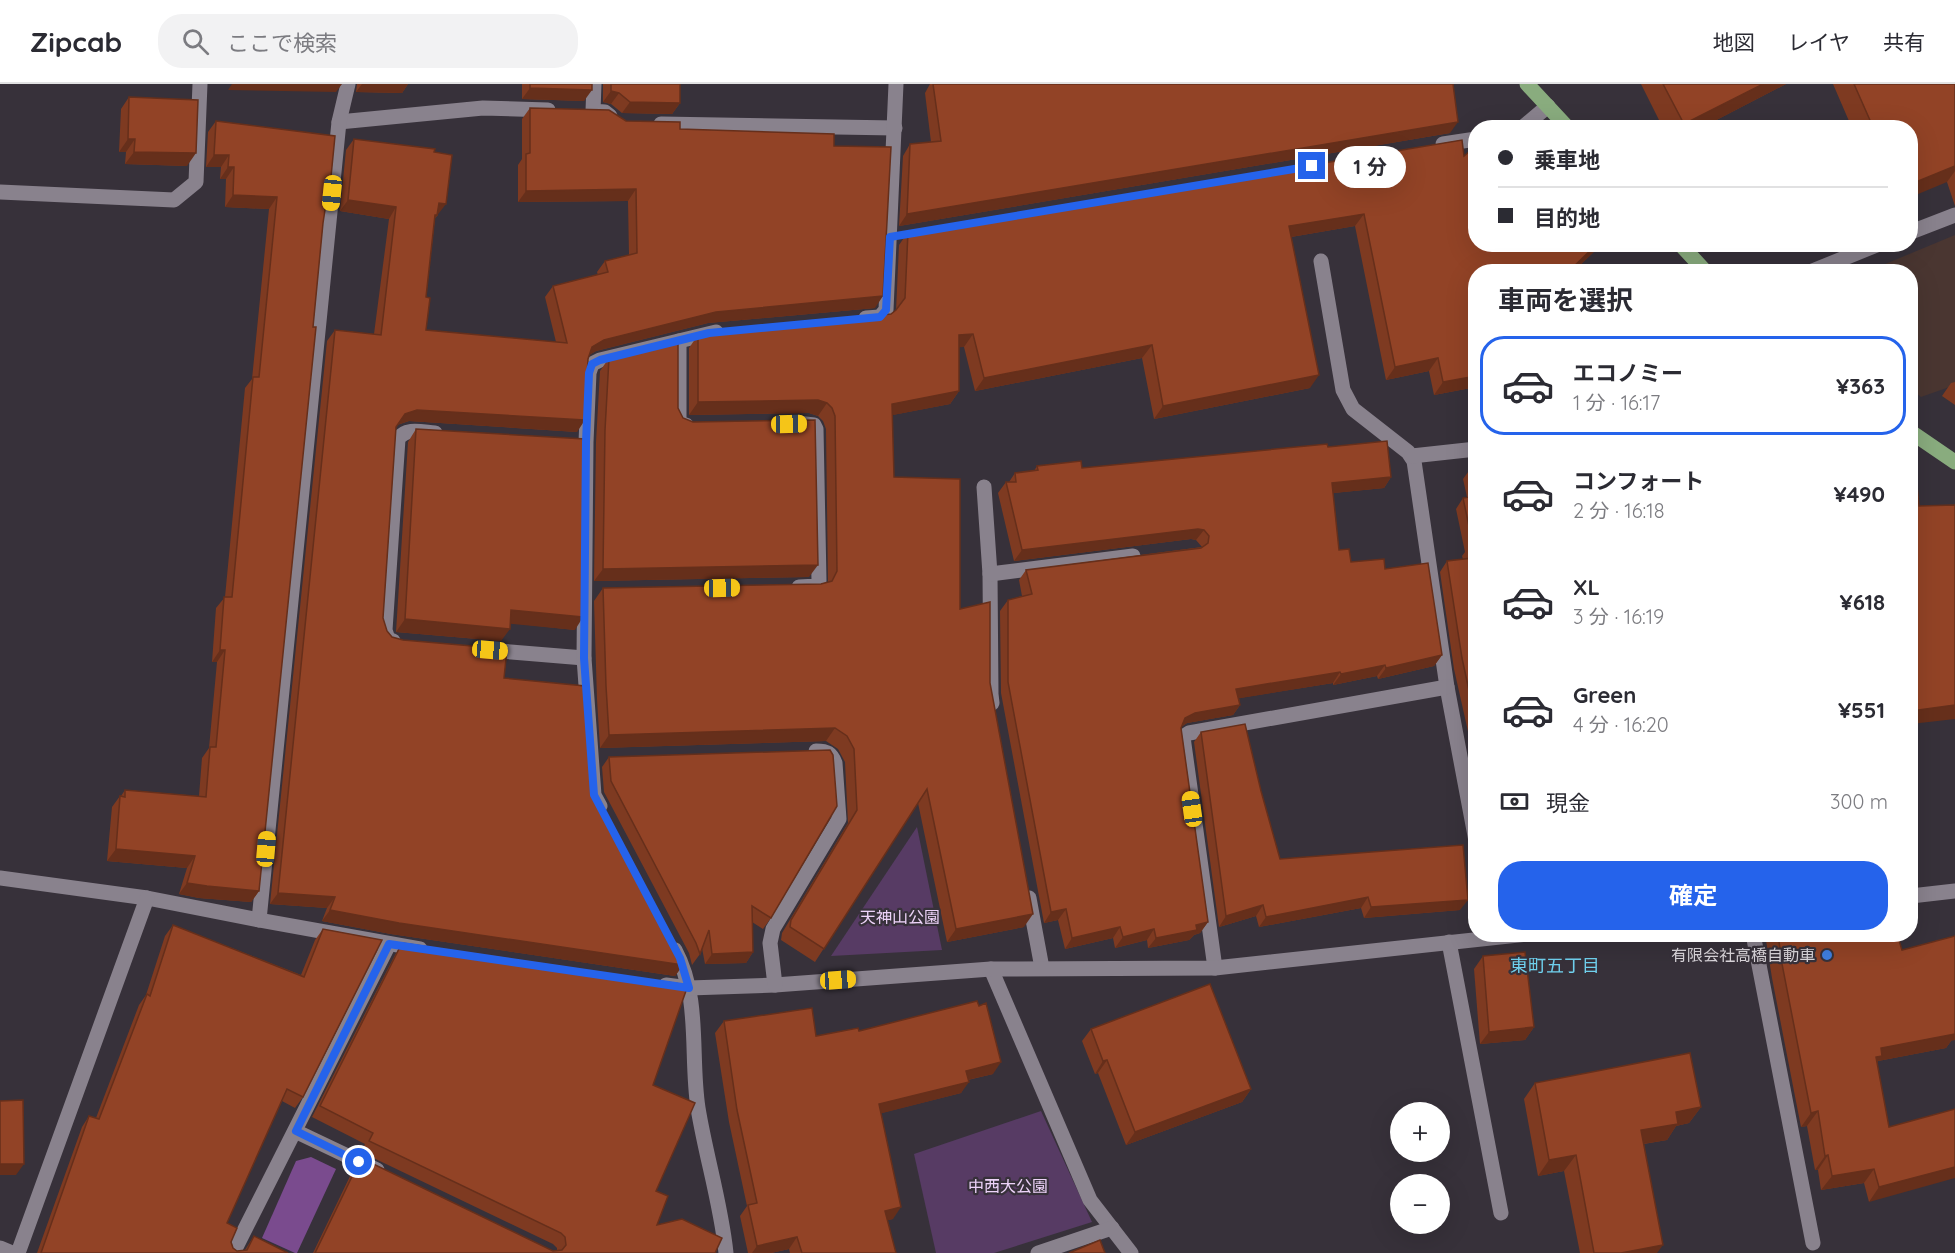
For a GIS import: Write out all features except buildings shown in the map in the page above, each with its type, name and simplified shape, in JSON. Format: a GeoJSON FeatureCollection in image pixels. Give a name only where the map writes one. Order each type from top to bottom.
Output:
{"type":"FeatureCollection","features":[{"type":"Feature","properties":{"kind":"main road"},"geometry":{"type":"LineString","coordinates":[[1527,84],[1561,120]]}},
{"type":"Feature","properties":{"kind":"main road"},"geometry":{"type":"LineString","coordinates":[[1687,252],[1699,264]]}},
{"type":"Feature","properties":{"kind":"main road"},"geometry":{"type":"LineString","coordinates":[[1918,437],[1955,462]]}},
{"type":"Feature","properties":{"kind":"street"},"geometry":{"type":"LineString","coordinates":[[0,192],[174,200],[196,182],[200,84]]}},
{"type":"Feature","properties":{"kind":"street"},"geometry":{"type":"LineString","coordinates":[[259,920],[339,122],[348,84]]}},
{"type":"Feature","properties":{"kind":"street"},"geometry":{"type":"LineString","coordinates":[[594,84],[588,111],[605,112],[619,123]]}},
{"type":"Feature","properties":{"kind":"street"},"geometry":{"type":"LineString","coordinates":[[846,320],[880,317],[886,310],[896,236],[896,84]]}},
{"type":"Feature","properties":{"kind":"street"},"geometry":{"type":"LineString","coordinates":[[1531,120],[1548,106]]}},
{"type":"Feature","properties":{"kind":"street"},"geometry":{"type":"LineString","coordinates":[[339,122],[483,108],[560,110]]}},
{"type":"Feature","properties":{"kind":"street"},"geometry":{"type":"LineString","coordinates":[[642,124],[895,128]]}},
{"type":"Feature","properties":{"kind":"street"},"geometry":{"type":"LineString","coordinates":[[1429,147],[1468,140]]}},
{"type":"Feature","properties":{"kind":"street"},"geometry":{"type":"LineString","coordinates":[[1918,229],[1955,215]]}},
{"type":"Feature","properties":{"kind":"street"},"geometry":{"type":"LineString","coordinates":[[1830,264],[1860,252]]}},
{"type":"Feature","properties":{"kind":"street"},"geometry":{"type":"LineString","coordinates":[[1321,261],[1343,390],[1348,402],[1353,409],[1412,456],[1447,687],[1468,798]]}},
{"type":"Feature","properties":{"kind":"street"},"geometry":{"type":"LineString","coordinates":[[604,815],[594,795],[597,757],[584,658],[592,591],[580,442],[589,373],[592,364],[600,360],[709,333],[732,331]]}},
{"type":"Feature","properties":{"kind":"street"},"geometry":{"type":"LineString","coordinates":[[679,341],[679,418],[681,424],[698,425]]}},
{"type":"Feature","properties":{"kind":"street"},"geometry":{"type":"LineString","coordinates":[[787,424],[809,423],[816,429],[819,581],[817,586],[788,588]]}},
{"type":"Feature","properties":{"kind":"street"},"geometry":{"type":"LineString","coordinates":[[408,643],[388,639],[385,630],[398,439],[401,434],[409,431],[445,433]]}},
{"type":"Feature","properties":{"kind":"street"},"geometry":{"type":"LineString","coordinates":[[1412,456],[1468,449]]}},
{"type":"Feature","properties":{"kind":"street"},"geometry":{"type":"LineString","coordinates":[[984,487],[990,574],[991,694],[995,717]]}},
{"type":"Feature","properties":{"kind":"street"},"geometry":{"type":"LineString","coordinates":[[990,574],[1144,555]]}},
{"type":"Feature","properties":{"kind":"street"},"geometry":{"type":"LineString","coordinates":[[478,649],[584,658]]}},
{"type":"Feature","properties":{"kind":"street"},"geometry":{"type":"LineString","coordinates":[[1215,968],[1183,737],[1189,733],[1447,687]]}},
{"type":"Feature","properties":{"kind":"street"},"geometry":{"type":"LineString","coordinates":[[775,985],[770,943],[773,929],[839,819],[836,762],[826,751],[802,752]]}},
{"type":"Feature","properties":{"kind":"street"},"geometry":{"type":"LineString","coordinates":[[0,878],[147,898],[435,951]]}},
{"type":"Feature","properties":{"kind":"street"},"geometry":{"type":"LineString","coordinates":[[1027,888],[1042,968]]}},
{"type":"Feature","properties":{"kind":"street"},"geometry":{"type":"LineString","coordinates":[[1918,895],[1955,891]]}},
{"type":"Feature","properties":{"kind":"street"},"geometry":{"type":"LineString","coordinates":[[18,1253],[147,898]]}},
{"type":"Feature","properties":{"kind":"street"},"geometry":{"type":"LineString","coordinates":[[669,938],[680,958],[689,988],[698,1107],[723,1224],[726,1253]]}},
{"type":"Feature","properties":{"kind":"street"},"geometry":{"type":"LineString","coordinates":[[654,983],[689,988],[775,985],[991,969],[1215,968],[1468,939]]}},
{"type":"Feature","properties":{"kind":"street"},"geometry":{"type":"LineString","coordinates":[[1449,942],[1501,1213]]}},
{"type":"Feature","properties":{"kind":"street"},"geometry":{"type":"LineString","coordinates":[[1755,942],[1813,1243]]}},
{"type":"Feature","properties":{"kind":"street"},"geometry":{"type":"LineString","coordinates":[[233,1253],[389,944]]}},
{"type":"Feature","properties":{"kind":"street"},"geometry":{"type":"LineString","coordinates":[[991,969],[1090,1200],[1131,1253]]}},
{"type":"Feature","properties":{"kind":"street"},"geometry":{"type":"LineString","coordinates":[[296,1131],[390,1177]]}},
{"type":"Feature","properties":{"kind":"street"},"geometry":{"type":"LineString","coordinates":[[1038,1253],[1112,1228]]}},
{"type":"Feature","properties":{"kind":"street"},"geometry":{"type":"LineString","coordinates":[[0,1248],[12,1253]]}},
{"type":"Feature","properties":{"kind":"shaded area"},"geometry":{"type":"Polygon","coordinates":[[[1955,235],[1955,385],[1921,397],[1918,395],[1918,264],[1885,264],[1955,235]]]}},
{"type":"Feature","properties":{"kind":"shaded area"},"geometry":{"type":"Polygon","coordinates":[[[311,1157],[336,1169],[295,1253],[262,1238],[296,1161],[311,1157]]]}},
{"type":"Feature","properties":{"kind":"green space","name":"天神山公園"},"geometry":{"type":"Polygon","coordinates":[[[917,827],[942,950],[831,956],[917,827]]]}},
{"type":"Feature","properties":{"kind":"green space","name":"中西大公園"},"geometry":{"type":"Polygon","coordinates":[[[1041,1111],[1092,1222],[994,1253],[936,1253],[914,1154],[1041,1111]]]}},
{"type":"Feature","properties":{"kind":"place","name":"有限会社高橋自動車"},"geometry":{"type":"Point","coordinates":[1827,955]}},
{"type":"Feature","properties":{"kind":"district","name":"東町五丁目"},"geometry":{"type":"Point","coordinates":[1555,966]}},
{"type":"Feature","properties":{"kind":"route"},"geometry":{"type":"LineString","coordinates":[[359,1162],[296,1131],[389,944],[689,988],[680,958],[594,795],[584,658],[586,442],[589,373],[592,364],[600,360],[709,333],[880,317],[886,310],[890,237],[1312,166]]}}]}
